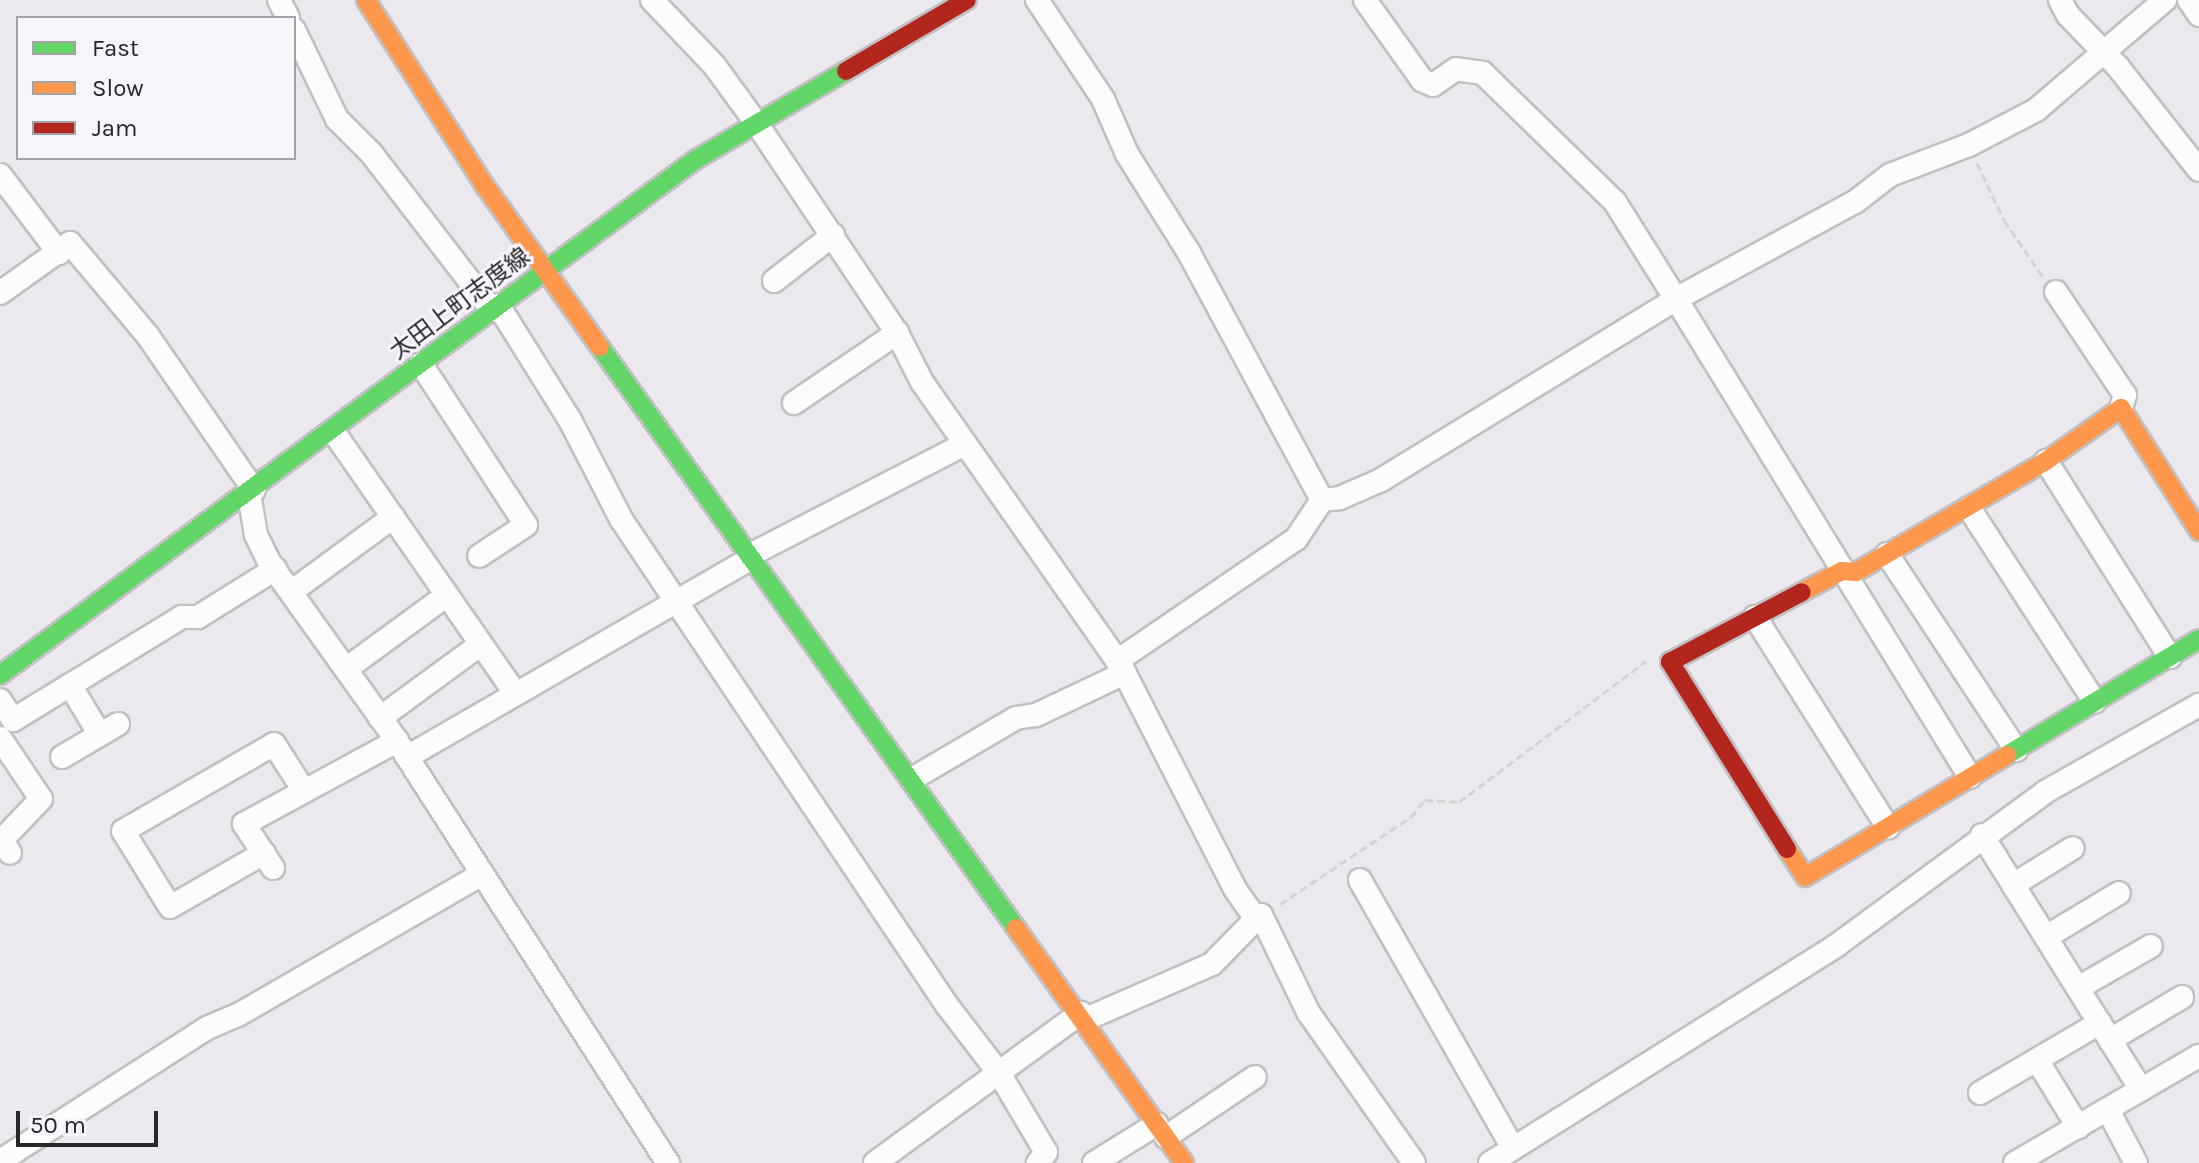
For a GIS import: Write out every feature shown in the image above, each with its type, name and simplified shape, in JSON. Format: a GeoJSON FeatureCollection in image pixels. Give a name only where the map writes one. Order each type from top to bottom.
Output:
{"type":"FeatureCollection","features":[{"type":"Feature","properties":{"kind":"street"},"geometry":{"type":"LineString","coordinates":[[366,0],[456,144],[1084,1016],[1184,1163]]}},
{"type":"Feature","properties":{"kind":"street"},"geometry":{"type":"LineString","coordinates":[[652,0],[714,65],[757,124],[897,333],[922,382],[1121,667],[1235,889],[1256,919],[1212,964],[1084,1016],[875,1163]]}},
{"type":"Feature","properties":{"kind":"street","name":"太田上町志度線"},"geometry":{"type":"LineString","coordinates":[[0,675],[252,492],[695,160],[967,0]]}},
{"type":"Feature","properties":{"kind":"street"},"geometry":{"type":"LineString","coordinates":[[1037,0],[1103,99],[1127,154],[1189,253],[1322,500]]}},
{"type":"Feature","properties":{"kind":"street"},"geometry":{"type":"LineString","coordinates":[[1365,0],[1422,80],[1433,85],[1456,69],[1483,73],[1615,202],[1970,777]]}},
{"type":"Feature","properties":{"kind":"street"},"geometry":{"type":"LineString","coordinates":[[2060,0],[2099,51],[2118,67],[2199,170]]}},
{"type":"Feature","properties":{"kind":"street"},"geometry":{"type":"LineString","coordinates":[[912,779],[1016,718],[1036,715],[1121,667],[1296,539],[1322,500],[1340,498],[1381,480],[1676,299],[1855,202],[1890,175],[1969,145],[2036,110],[2099,51],[2165,0]]}},
{"type":"Feature","properties":{"kind":"street"},"geometry":{"type":"LineString","coordinates":[[2189,0],[2199,15]]}},
{"type":"Feature","properties":{"kind":"street"},"geometry":{"type":"LineString","coordinates":[[296,34],[337,119],[371,153],[495,308],[571,422],[621,519],[679,601],[827,829],[999,1073],[1046,1152],[1038,1163]]}},
{"type":"Feature","properties":{"kind":"street"},"geometry":{"type":"LineString","coordinates":[[0,175],[59,253]]}},
{"type":"Feature","properties":{"kind":"street"},"geometry":{"type":"LineString","coordinates":[[774,281],[833,235]]}},
{"type":"Feature","properties":{"kind":"street"},"geometry":{"type":"LineString","coordinates":[[0,293],[70,243],[148,336],[252,492],[256,535],[275,569],[402,749],[668,1163]]}},
{"type":"Feature","properties":{"kind":"street"},"geometry":{"type":"LineString","coordinates":[[2056,292],[2125,395],[2121,408],[2046,461],[1856,572],[1842,571],[1670,662],[1805,877],[2199,639]]}},
{"type":"Feature","properties":{"kind":"street"},"geometry":{"type":"LineString","coordinates":[[794,403],[897,333]]}},
{"type":"Feature","properties":{"kind":"street"},"geometry":{"type":"LineString","coordinates":[[421,364],[526,525],[479,556]]}},
{"type":"Feature","properties":{"kind":"street"},"geometry":{"type":"LineString","coordinates":[[2121,408],[2199,531]]}},
{"type":"Feature","properties":{"kind":"street"},"geometry":{"type":"LineString","coordinates":[[333,431],[516,694]]}},
{"type":"Feature","properties":{"kind":"street"},"geometry":{"type":"LineString","coordinates":[[304,791],[274,744],[123,831],[170,907],[268,861],[244,824],[304,791],[402,749],[516,694],[751,557],[965,444]]}},
{"type":"Feature","properties":{"kind":"street"},"geometry":{"type":"LineString","coordinates":[[2046,461],[2170,657]]}},
{"type":"Feature","properties":{"kind":"street"},"geometry":{"type":"LineString","coordinates":[[1969,508],[2095,702]]}},
{"type":"Feature","properties":{"kind":"street"},"geometry":{"type":"LineString","coordinates":[[291,592],[393,517]]}},
{"type":"Feature","properties":{"kind":"street"},"geometry":{"type":"LineString","coordinates":[[1887,554],[2016,750]]}},
{"type":"Feature","properties":{"kind":"street"},"geometry":{"type":"LineString","coordinates":[[0,700],[13,720],[182,617],[198,617],[275,569]]}},
{"type":"Feature","properties":{"kind":"street"},"geometry":{"type":"LineString","coordinates":[[346,669],[447,595]]}},
{"type":"Feature","properties":{"kind":"street"},"geometry":{"type":"LineString","coordinates":[[1755,617],[1888,827]]}},
{"type":"Feature","properties":{"kind":"street"},"geometry":{"type":"LineString","coordinates":[[380,718],[481,644]]}},
{"type":"Feature","properties":{"kind":"street"},"geometry":{"type":"LineString","coordinates":[[62,757],[109,730],[70,685]]}},
{"type":"Feature","properties":{"kind":"street"},"geometry":{"type":"LineString","coordinates":[[1490,1163],[1837,945],[1982,835],[2045,792],[2199,705]]}},
{"type":"Feature","properties":{"kind":"street"},"geometry":{"type":"LineString","coordinates":[[0,738],[41,799],[2,840],[10,853]]}},
{"type":"Feature","properties":{"kind":"street"},"geometry":{"type":"LineString","coordinates":[[1982,835],[2141,1089]]}},
{"type":"Feature","properties":{"kind":"street"},"geometry":{"type":"LineString","coordinates":[[2013,885],[2073,848]]}},
{"type":"Feature","properties":{"kind":"street"},"geometry":{"type":"LineString","coordinates":[[0,1161],[207,1028],[238,1015],[482,874]]}},
{"type":"Feature","properties":{"kind":"street"},"geometry":{"type":"LineString","coordinates":[[1360,880],[1513,1148]]}},
{"type":"Feature","properties":{"kind":"street"},"geometry":{"type":"LineString","coordinates":[[2046,937],[2119,893]]}},
{"type":"Feature","properties":{"kind":"street"},"geometry":{"type":"LineString","coordinates":[[1261,915],[1308,1012],[1414,1163]]}},
{"type":"Feature","properties":{"kind":"street"},"geometry":{"type":"LineString","coordinates":[[2078,988],[2151,946]]}},
{"type":"Feature","properties":{"kind":"street"},"geometry":{"type":"LineString","coordinates":[[1980,1093],[2037,1060],[2182,997]]}},
{"type":"Feature","properties":{"kind":"street"},"geometry":{"type":"LineString","coordinates":[[2015,1163],[2199,1056]]}},
{"type":"Feature","properties":{"kind":"street"},"geometry":{"type":"LineString","coordinates":[[2037,1060],[2078,1127]]}},
{"type":"Feature","properties":{"kind":"street"},"geometry":{"type":"LineString","coordinates":[[1094,1163],[1162,1131],[1255,1077]]}},
{"type":"Feature","properties":{"kind":"street"},"geometry":{"type":"LineString","coordinates":[[2108,1110],[2136,1163]]}},
{"type":"Feature","properties":{"kind":"path"},"geometry":{"type":"LineString","coordinates":[[1969,145],[2004,220],[2056,292]]}},
{"type":"Feature","properties":{"kind":"path"},"geometry":{"type":"LineString","coordinates":[[1261,915],[1388,834],[1425,800],[1459,802],[1652,657]]}},
{"type":"Feature","properties":{"kind":"traffic: fast"},"geometry":{"type":"LineString","coordinates":[[0,675],[695,160],[846,71]]}},
{"type":"Feature","properties":{"kind":"traffic: fast"},"geometry":{"type":"LineString","coordinates":[[600,347],[1016,928]]}},
{"type":"Feature","properties":{"kind":"traffic: fast"},"geometry":{"type":"LineString","coordinates":[[2007,755],[2199,639]]}},
{"type":"Feature","properties":{"kind":"traffic: slow"},"geometry":{"type":"LineString","coordinates":[[366,0],[485,186],[600,347]]}},
{"type":"Feature","properties":{"kind":"traffic: slow"},"geometry":{"type":"LineString","coordinates":[[1802,592],[1842,571],[1856,572],[2046,461],[2121,408],[2199,531]]}},
{"type":"Feature","properties":{"kind":"traffic: slow"},"geometry":{"type":"LineString","coordinates":[[1787,849],[1805,877],[2007,755]]}},
{"type":"Feature","properties":{"kind":"traffic: slow"},"geometry":{"type":"LineString","coordinates":[[1016,928],[1184,1163]]}},
{"type":"Feature","properties":{"kind":"traffic: jam"},"geometry":{"type":"LineString","coordinates":[[846,71],[967,0]]}},
{"type":"Feature","properties":{"kind":"traffic: jam"},"geometry":{"type":"LineString","coordinates":[[1787,849],[1670,662],[1802,592]]}}]}
